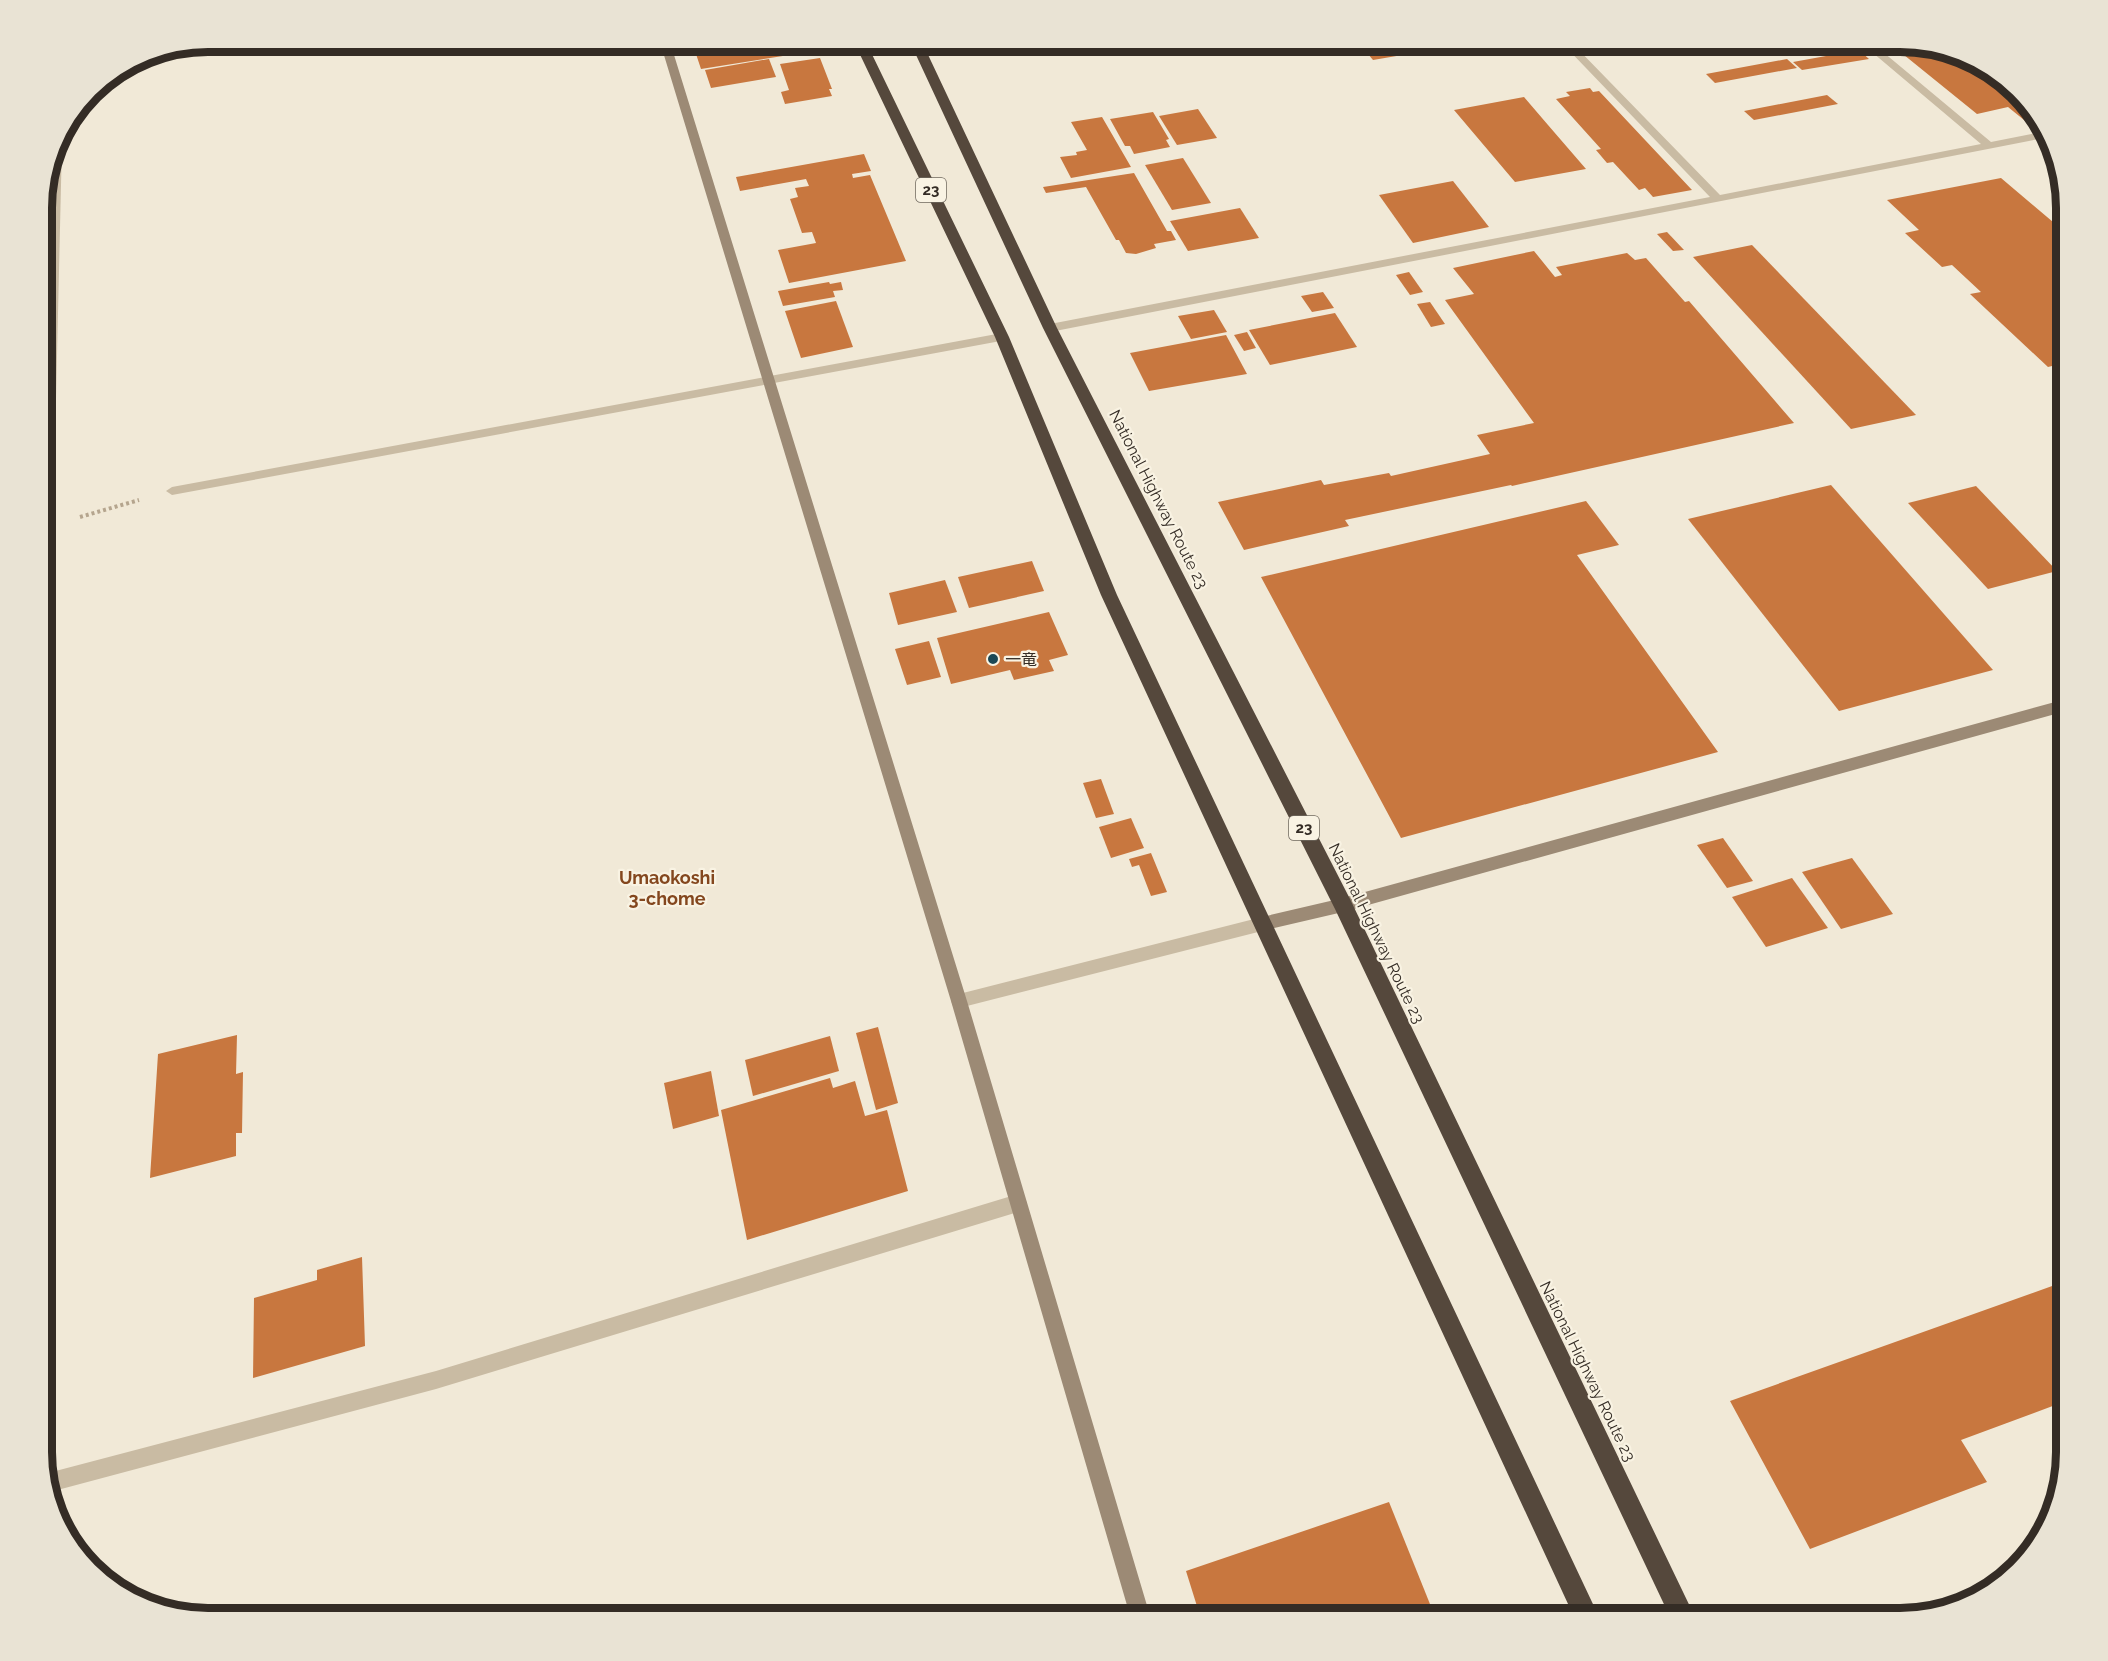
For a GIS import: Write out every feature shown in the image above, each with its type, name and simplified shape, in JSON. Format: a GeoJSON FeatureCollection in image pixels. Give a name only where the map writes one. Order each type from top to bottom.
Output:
{"type":"FeatureCollection","features":[{"type":"Feature","properties":{"kind":"highway","name":"23"},"geometry":{"type":"LineString","coordinates":[[865,53],[1002,337],[1109,595],[1583,1608]]}},
{"type":"Feature","properties":{"kind":"highway","name":"National Highway Route 23"},"geometry":{"type":"LineString","coordinates":[[921,53],[1050,328],[1343,905],[1679,1608]]}},
{"type":"Feature","properties":{"kind":"street"},"geometry":{"type":"LineString","coordinates":[[668,53],[959,1001],[1138,1608]]}},
{"type":"Feature","properties":{"kind":"street"},"geometry":{"type":"LineString","coordinates":[[1577,53],[1717,198]]}},
{"type":"Feature","properties":{"kind":"street"},"geometry":{"type":"LineString","coordinates":[[1878,53],[1989,146]]}},
{"type":"Feature","properties":{"kind":"street"},"geometry":{"type":"LineString","coordinates":[[1050,328],[2037,136]]}},
{"type":"Feature","properties":{"kind":"street"},"geometry":{"type":"LineString","coordinates":[[53,261],[56,175]]}},
{"type":"Feature","properties":{"kind":"street"},"geometry":{"type":"LineString","coordinates":[[172,491],[1002,337]]}},
{"type":"Feature","properties":{"kind":"street"},"geometry":{"type":"LineString","coordinates":[[959,1001],[1343,905],[2056,708]]}},
{"type":"Feature","properties":{"kind":"street"},"geometry":{"type":"LineString","coordinates":[[55,1481],[436,1380],[1018,1203]]}},
{"type":"Feature","properties":{"kind":"path"},"geometry":{"type":"LineString","coordinates":[[53,525],[172,491]]}},
{"type":"Feature","properties":{"kind":"building"},"geometry":{"type":"Polygon","coordinates":[[[696,53],[802,53],[701,69],[696,53]]]}},
{"type":"Feature","properties":{"kind":"building"},"geometry":{"type":"Polygon","coordinates":[[[1367,53],[1414,53],[1373,60],[1367,53]]]}},
{"type":"Feature","properties":{"kind":"building"},"geometry":{"type":"Polygon","coordinates":[[[1842,53],[1862,53],[1869,59],[1802,70],[1793,62],[1842,53]]]}},
{"type":"Feature","properties":{"kind":"building"},"geometry":{"type":"Polygon","coordinates":[[[1902,53],[1930,55],[1978,73],[2002,91],[2030,124],[2008,107],[1977,114],[1902,53]]]}},
{"type":"Feature","properties":{"kind":"building"},"geometry":{"type":"Polygon","coordinates":[[[820,58],[832,89],[829,89],[832,96],[785,104],[781,92],[789,90],[780,64],[820,58]]]}},
{"type":"Feature","properties":{"kind":"building"},"geometry":{"type":"Polygon","coordinates":[[[769,59],[776,77],[711,88],[705,70],[769,59]]]}},
{"type":"Feature","properties":{"kind":"building"},"geometry":{"type":"Polygon","coordinates":[[[1787,59],[1797,68],[1715,83],[1706,74],[1787,59]]]}},
{"type":"Feature","properties":{"kind":"building"},"geometry":{"type":"Polygon","coordinates":[[[1590,88],[1593,92],[1599,91],[1692,190],[1653,197],[1645,188],[1639,190],[1613,162],[1607,163],[1596,150],[1601,149],[1556,99],[1570,96],[1566,92],[1590,88]]]}},
{"type":"Feature","properties":{"kind":"building"},"geometry":{"type":"Polygon","coordinates":[[[1827,95],[1838,104],[1754,120],[1744,111],[1827,95]]]}},
{"type":"Feature","properties":{"kind":"building"},"geometry":{"type":"Polygon","coordinates":[[[1524,97],[1586,169],[1515,182],[1454,110],[1524,97]]]}},
{"type":"Feature","properties":{"kind":"building"},"geometry":{"type":"Polygon","coordinates":[[[1198,109],[1217,138],[1177,145],[1159,116],[1198,109]]]}},
{"type":"Feature","properties":{"kind":"building"},"geometry":{"type":"Polygon","coordinates":[[[1153,112],[1169,139],[1166,140],[1170,147],[1134,154],[1130,146],[1125,146],[1110,119],[1153,112]]]}},
{"type":"Feature","properties":{"kind":"building"},"geometry":{"type":"Polygon","coordinates":[[[1102,117],[1131,167],[1071,178],[1060,157],[1077,155],[1076,152],[1087,150],[1071,122],[1102,117]]]}},
{"type":"Feature","properties":{"kind":"building"},"geometry":{"type":"Polygon","coordinates":[[[864,154],[871,171],[852,174],[853,178],[870,175],[906,261],[789,283],[778,250],[816,243],[812,232],[802,233],[790,199],[798,197],[795,188],[809,186],[806,179],[740,191],[736,177],[864,154]]]}},
{"type":"Feature","properties":{"kind":"building"},"geometry":{"type":"Polygon","coordinates":[[[1183,158],[1211,203],[1172,210],[1145,165],[1183,158]]]}},
{"type":"Feature","properties":{"kind":"building"},"geometry":{"type":"Polygon","coordinates":[[[1134,173],[1167,231],[1171,231],[1176,240],[1154,244],[1156,248],[1136,254],[1126,253],[1119,240],[1116,240],[1086,187],[1046,193],[1043,187],[1134,173]]]}},
{"type":"Feature","properties":{"kind":"building"},"geometry":{"type":"Polygon","coordinates":[[[2001,178],[2056,225],[2056,365],[2048,367],[1970,294],[1981,292],[1952,265],[1942,267],[1905,233],[1919,230],[1887,200],[2001,178]]]}},
{"type":"Feature","properties":{"kind":"building"},"geometry":{"type":"Polygon","coordinates":[[[1453,181],[1489,227],[1413,243],[1379,195],[1453,181]]]}},
{"type":"Feature","properties":{"kind":"building"},"geometry":{"type":"Polygon","coordinates":[[[1240,208],[1259,238],[1188,251],[1170,221],[1240,208]]]}},
{"type":"Feature","properties":{"kind":"building"},"geometry":{"type":"Polygon","coordinates":[[[1667,232],[1684,250],[1673,251],[1657,234],[1667,232]]]}},
{"type":"Feature","properties":{"kind":"building"},"geometry":{"type":"Polygon","coordinates":[[[1752,245],[1916,415],[1851,429],[1693,257],[1752,245]]]}},
{"type":"Feature","properties":{"kind":"building"},"geometry":{"type":"Polygon","coordinates":[[[1534,251],[1555,277],[1562,275],[1556,267],[1627,253],[1635,260],[1646,258],[1685,302],[1689,301],[1794,423],[1512,486],[1345,520],[1349,526],[1244,550],[1218,502],[1321,480],[1324,485],[1389,473],[1391,476],[1490,454],[1477,435],[1534,423],[1445,300],[1474,294],[1453,268],[1534,251]]]}},
{"type":"Feature","properties":{"kind":"building"},"geometry":{"type":"Polygon","coordinates":[[[1409,272],[1423,292],[1410,295],[1396,275],[1409,272]]]}},
{"type":"Feature","properties":{"kind":"building"},"geometry":{"type":"Polygon","coordinates":[[[829,282],[830,284],[841,282],[843,290],[833,291],[835,297],[783,306],[778,291],[829,282]]]}},
{"type":"Feature","properties":{"kind":"building"},"geometry":{"type":"Polygon","coordinates":[[[1323,292],[1334,308],[1312,312],[1301,296],[1323,292]]]}},
{"type":"Feature","properties":{"kind":"building"},"geometry":{"type":"Polygon","coordinates":[[[836,301],[853,347],[801,358],[785,311],[836,301]]]}},
{"type":"Feature","properties":{"kind":"building"},"geometry":{"type":"Polygon","coordinates":[[[1430,302],[1445,324],[1431,327],[1417,304],[1430,302]]]}},
{"type":"Feature","properties":{"kind":"building"},"geometry":{"type":"Polygon","coordinates":[[[1214,310],[1227,332],[1191,339],[1178,316],[1214,310]]]}},
{"type":"Feature","properties":{"kind":"building"},"geometry":{"type":"Polygon","coordinates":[[[1335,313],[1357,347],[1270,365],[1249,330],[1335,313]]]}},
{"type":"Feature","properties":{"kind":"building"},"geometry":{"type":"Polygon","coordinates":[[[1247,332],[1256,348],[1244,351],[1234,335],[1247,332]]]}},
{"type":"Feature","properties":{"kind":"building"},"geometry":{"type":"Polygon","coordinates":[[[1226,335],[1247,374],[1149,391],[1130,353],[1226,335]]]}},
{"type":"Feature","properties":{"kind":"building"},"geometry":{"type":"Polygon","coordinates":[[[1831,485],[1993,670],[1839,711],[1688,519],[1831,485]]]}},
{"type":"Feature","properties":{"kind":"building"},"geometry":{"type":"Polygon","coordinates":[[[1976,486],[2056,571],[1988,589],[1908,503],[1976,486]]]}},
{"type":"Feature","properties":{"kind":"building"},"geometry":{"type":"Polygon","coordinates":[[[1586,501],[1619,545],[1577,555],[1718,752],[1401,838],[1261,577],[1586,501]]]}},
{"type":"Feature","properties":{"kind":"building"},"geometry":{"type":"Polygon","coordinates":[[[1032,561],[1044,591],[969,608],[958,577],[1032,561]]]}},
{"type":"Feature","properties":{"kind":"building"},"geometry":{"type":"Polygon","coordinates":[[[945,580],[957,612],[898,625],[889,593],[945,580]]]}},
{"type":"Feature","properties":{"kind":"building"},"geometry":{"type":"Polygon","coordinates":[[[1049,612],[1068,655],[1049,660],[1054,671],[1014,680],[1010,670],[951,684],[937,638],[1049,612]]]}},
{"type":"Feature","properties":{"kind":"building"},"geometry":{"type":"Polygon","coordinates":[[[929,641],[941,677],[907,685],[895,649],[929,641]]]}},
{"type":"Feature","properties":{"kind":"building"},"geometry":{"type":"Polygon","coordinates":[[[1101,779],[1114,814],[1096,818],[1083,783],[1101,779]]]}},
{"type":"Feature","properties":{"kind":"building"},"geometry":{"type":"Polygon","coordinates":[[[1131,818],[1144,848],[1111,858],[1099,827],[1131,818]]]}},
{"type":"Feature","properties":{"kind":"building"},"geometry":{"type":"Polygon","coordinates":[[[1723,838],[1753,881],[1727,888],[1697,845],[1723,838]]]}},
{"type":"Feature","properties":{"kind":"building"},"geometry":{"type":"Polygon","coordinates":[[[1151,853],[1167,892],[1151,896],[1139,865],[1132,867],[1129,859],[1151,853]]]}},
{"type":"Feature","properties":{"kind":"building"},"geometry":{"type":"Polygon","coordinates":[[[1852,858],[1893,914],[1841,929],[1802,872],[1852,858]]]}},
{"type":"Feature","properties":{"kind":"building"},"geometry":{"type":"Polygon","coordinates":[[[1792,878],[1828,928],[1766,947],[1732,897],[1792,878]]]}},
{"type":"Feature","properties":{"kind":"building"},"geometry":{"type":"Polygon","coordinates":[[[878,1027],[898,1103],[876,1110],[856,1033],[878,1027]]]}},
{"type":"Feature","properties":{"kind":"building"},"geometry":{"type":"Polygon","coordinates":[[[237,1035],[236,1074],[243,1072],[242,1133],[236,1133],[236,1156],[150,1178],[158,1054],[237,1035]]]}},
{"type":"Feature","properties":{"kind":"building"},"geometry":{"type":"Polygon","coordinates":[[[830,1036],[839,1071],[753,1096],[745,1060],[830,1036]]]}},
{"type":"Feature","properties":{"kind":"building"},"geometry":{"type":"Polygon","coordinates":[[[711,1071],[719,1116],[673,1129],[664,1083],[711,1071]]]}},
{"type":"Feature","properties":{"kind":"building"},"geometry":{"type":"Polygon","coordinates":[[[830,1078],[833,1088],[855,1081],[865,1116],[887,1110],[908,1191],[747,1240],[721,1110],[830,1078]]]}},
{"type":"Feature","properties":{"kind":"building"},"geometry":{"type":"Polygon","coordinates":[[[362,1257],[365,1346],[253,1378],[254,1298],[317,1280],[317,1270],[362,1257]]]}},
{"type":"Feature","properties":{"kind":"building"},"geometry":{"type":"Polygon","coordinates":[[[2056,1285],[2056,1405],[1961,1440],[1987,1482],[1810,1549],[1730,1401],[2056,1285]]]}},
{"type":"Feature","properties":{"kind":"building"},"geometry":{"type":"Polygon","coordinates":[[[1389,1502],[1432,1608],[1198,1608],[1186,1571],[1389,1502]]]}},
{"type":"Feature","properties":{"kind":"place","name":"一竜"},"geometry":{"type":"Point","coordinates":[993,659]}},
{"type":"Feature","properties":{"kind":"district","name":"Umaokoshi 3-chome"},"geometry":{"type":"Point","coordinates":[667,888]}}]}
